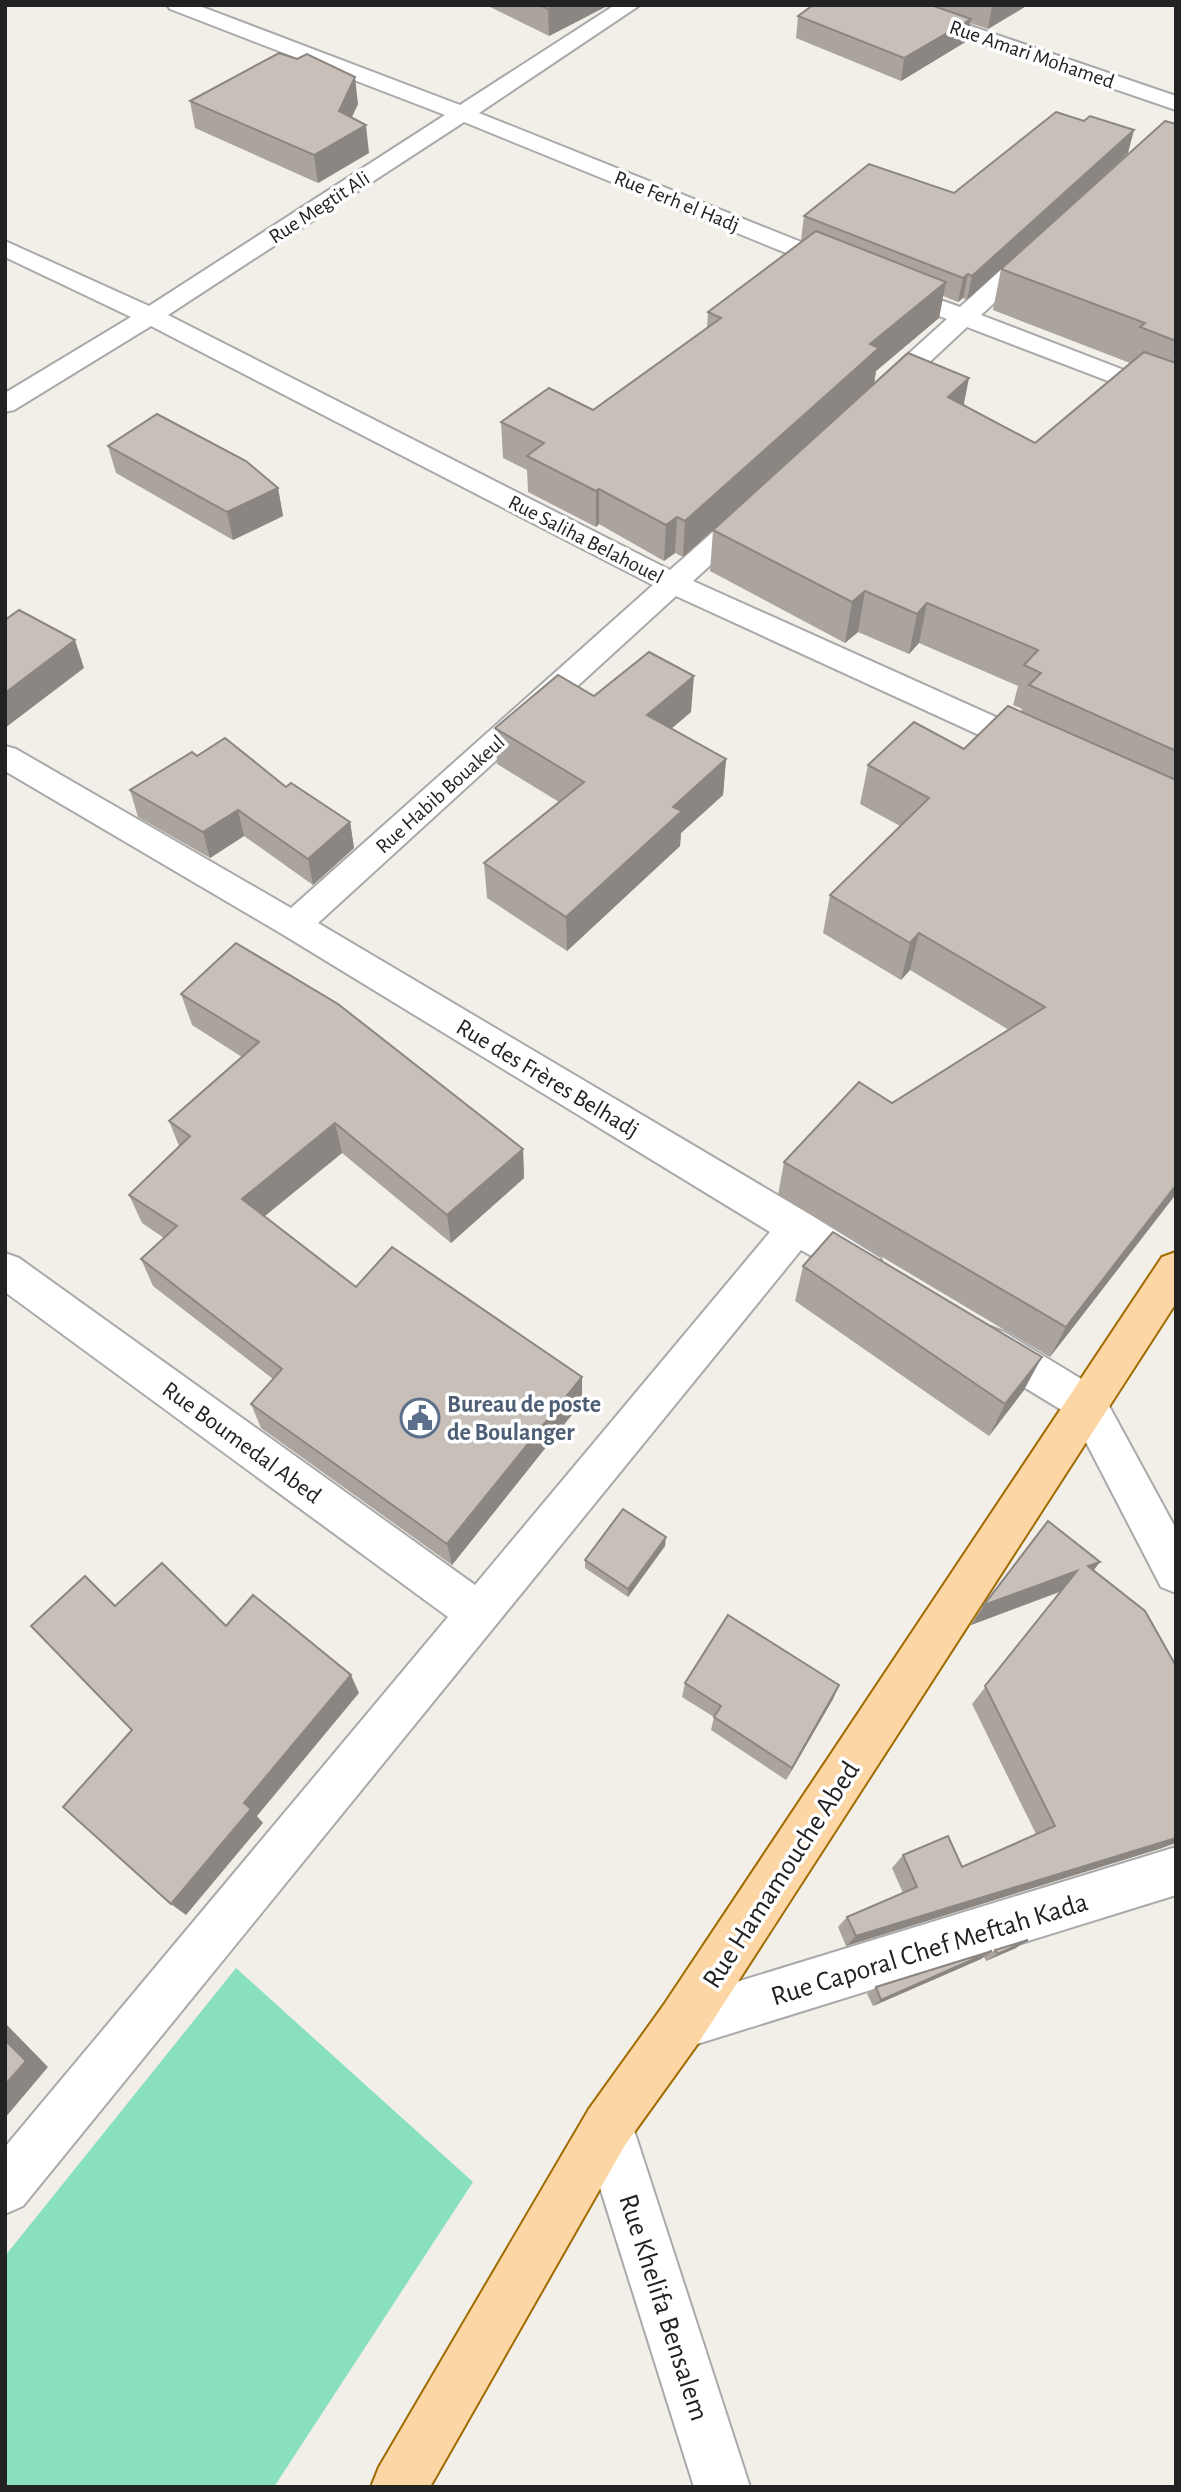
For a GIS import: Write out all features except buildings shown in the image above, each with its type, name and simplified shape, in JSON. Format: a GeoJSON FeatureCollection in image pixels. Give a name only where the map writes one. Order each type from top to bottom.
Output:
{"type":"FeatureCollection","features":[{"type":"Feature","properties":{"kind":"main road","name":"Rue Hamamouche Abed"},"geometry":{"type":"LineString","coordinates":[[399,2487],[607,2127],[681,2024],[1176,1269]]}},
{"type":"Feature","properties":{"kind":"street","name":"Rue Ferh el Hadj"},"geometry":{"type":"LineString","coordinates":[[177,5],[463,114],[860,275]]}},
{"type":"Feature","properties":{"kind":"street","name":"Rue Megtit Ali"},"geometry":{"type":"LineString","coordinates":[[5,404],[150,316],[630,5]]}},
{"type":"Feature","properties":{"kind":"street","name":"Rue Amari Mohamed"},"geometry":{"type":"LineString","coordinates":[[888,5],[1176,103]]}},
{"type":"Feature","properties":{"kind":"street"},"geometry":{"type":"LineString","coordinates":[[863,409],[1054,234]]}},
{"type":"Feature","properties":{"kind":"street","name":"Rue Saliha Belahouel"},"geometry":{"type":"LineString","coordinates":[[5,248],[150,316],[674,584],[1063,761]]}},
{"type":"Feature","properties":{"kind":"street"},"geometry":{"type":"LineString","coordinates":[[925,301],[1176,399]]}},
{"type":"Feature","properties":{"kind":"street","name":"Rue Habib Bouakeul"},"geometry":{"type":"LineString","coordinates":[[294,925],[774,492]]}},
{"type":"Feature","properties":{"kind":"street","name":"Rue des Frères Belhadj"},"geometry":{"type":"LineString","coordinates":[[5,757],[294,925],[890,1284]]}},
{"type":"Feature","properties":{"kind":"street"},"geometry":{"type":"LineString","coordinates":[[5,2188],[797,1227]]}},
{"type":"Feature","properties":{"kind":"street","name":"Rue Boumedal Abed"},"geometry":{"type":"LineString","coordinates":[[9,1279],[479,1614]]}},
{"type":"Feature","properties":{"kind":"street"},"geometry":{"type":"LineString","coordinates":[[959,1326],[1087,1404],[1176,1572]]}},
{"type":"Feature","properties":{"kind":"street","name":"Rue Caporal Chef Meftah Kada"},"geometry":{"type":"LineString","coordinates":[[681,2024],[1176,1871]]}},
{"type":"Feature","properties":{"kind":"street","name":"Rue Khelifa Bensalem"},"geometry":{"type":"LineString","coordinates":[[607,2127],[722,2487]]}},
{"type":"Feature","properties":{"kind":"green space"},"geometry":{"type":"Polygon","coordinates":[[[236,1968],[473,2182],[274,2487],[5,2487],[5,2256],[236,1968]]]}},
{"type":"Feature","properties":{"kind":"place","name":"Bureau de poste de Boulanger"},"geometry":{"type":"Point","coordinates":[420,1418]}}]}
